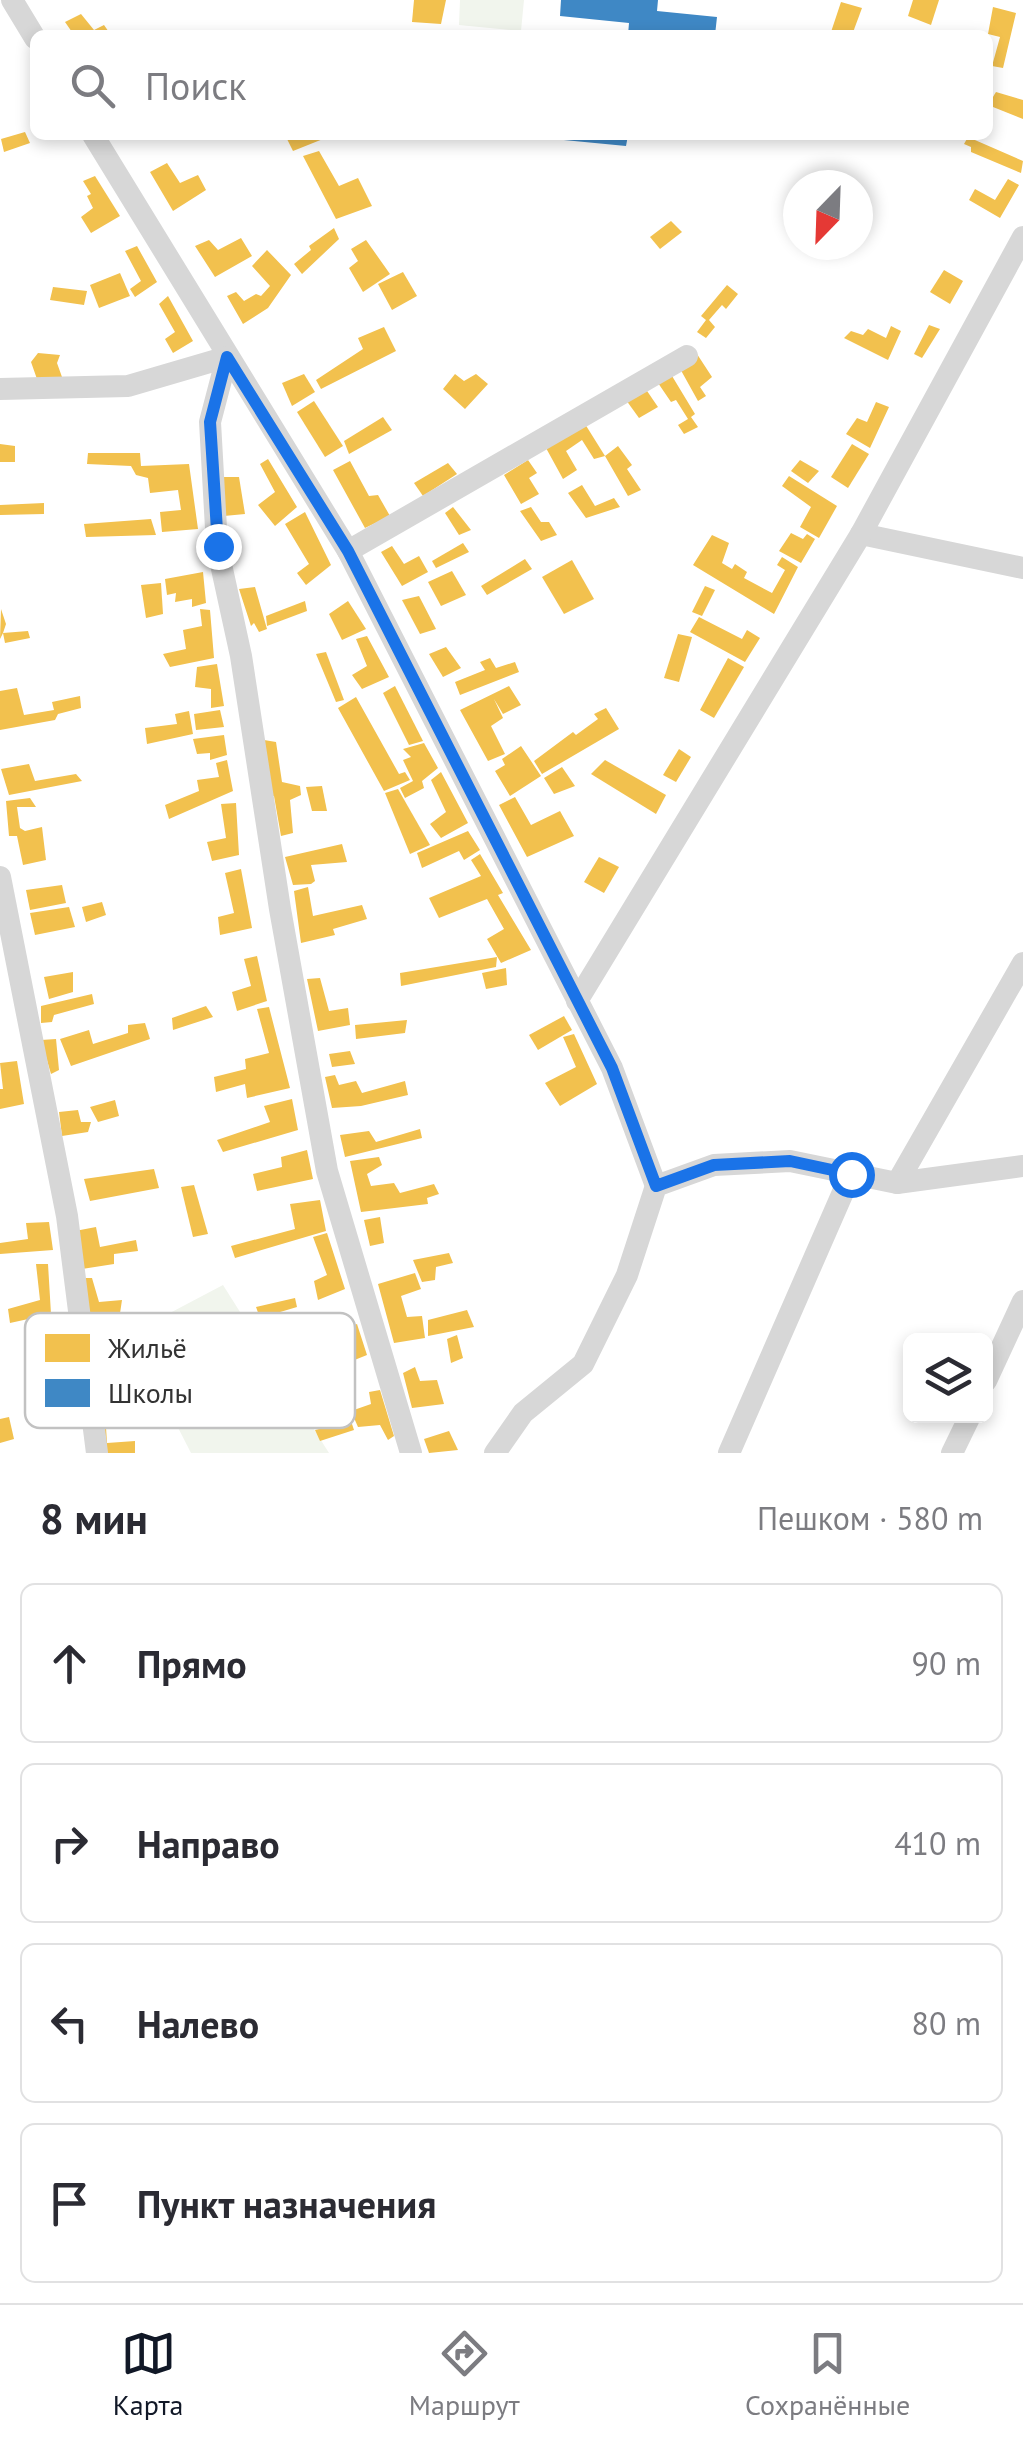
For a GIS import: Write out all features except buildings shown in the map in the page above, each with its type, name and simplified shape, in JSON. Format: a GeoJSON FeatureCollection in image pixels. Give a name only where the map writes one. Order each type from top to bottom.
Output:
{"type":"FeatureCollection","features":[{"type":"Feature","properties":{"kind":"street"},"geometry":{"type":"LineString","coordinates":[[12,0],[30,30]]}},
{"type":"Feature","properties":{"kind":"street"},"geometry":{"type":"LineString","coordinates":[[97,140],[348,551],[612,1068],[656,1186],[627,1274],[583,1364],[523,1413],[495,1453]]}},
{"type":"Feature","properties":{"kind":"street"},"geometry":{"type":"LineString","coordinates":[[577,1000],[861,534],[1023,238]]}},
{"type":"Feature","properties":{"kind":"street"},"geometry":{"type":"LineString","coordinates":[[348,551],[687,356]]}},
{"type":"Feature","properties":{"kind":"street"},"geometry":{"type":"LineString","coordinates":[[0,389],[128,386],[227,357]]}},
{"type":"Feature","properties":{"kind":"street"},"geometry":{"type":"LineString","coordinates":[[227,357],[210,422],[218,546],[241,656],[280,909],[327,1171],[411,1453]]}},
{"type":"Feature","properties":{"kind":"street"},"geometry":{"type":"LineString","coordinates":[[861,534],[1023,568]]}},
{"type":"Feature","properties":{"kind":"street"},"geometry":{"type":"LineString","coordinates":[[0,877],[66,1216],[79,1313]]}},
{"type":"Feature","properties":{"kind":"street"},"geometry":{"type":"LineString","coordinates":[[897,1184],[1023,963]]}},
{"type":"Feature","properties":{"kind":"street"},"geometry":{"type":"LineString","coordinates":[[656,1186],[714,1165],[790,1161],[897,1184],[1023,1166]]}},
{"type":"Feature","properties":{"kind":"street"},"geometry":{"type":"LineString","coordinates":[[729,1453],[851,1174]]}},
{"type":"Feature","properties":{"kind":"street"},"geometry":{"type":"LineString","coordinates":[[993,1366],[1023,1301]]}},
{"type":"Feature","properties":{"kind":"street"},"geometry":{"type":"LineString","coordinates":[[952,1453],[967,1423]]}},
{"type":"Feature","properties":{"kind":"street"},"geometry":{"type":"LineString","coordinates":[[94,1428],[97,1453]]}},
{"type":"Feature","properties":{"kind":"shaded area"},"geometry":{"type":"Polygon","coordinates":[[[460,0],[524,0],[521,30],[459,25],[460,0]]]}},
{"type":"Feature","properties":{"kind":"shaded area"},"geometry":{"type":"Polygon","coordinates":[[[223,1285],[241,1313],[170,1313],[223,1285]]]}},
{"type":"Feature","properties":{"kind":"shaded area"},"geometry":{"type":"Polygon","coordinates":[[[178,1428],[313,1428],[329,1453],[191,1453],[178,1428]]]}},
{"type":"Feature","properties":{"kind":"route"},"geometry":{"type":"LineString","coordinates":[[218,546],[210,422],[227,357],[348,551],[612,1068],[656,1186],[714,1165],[790,1161],[851,1174]]}}]}
